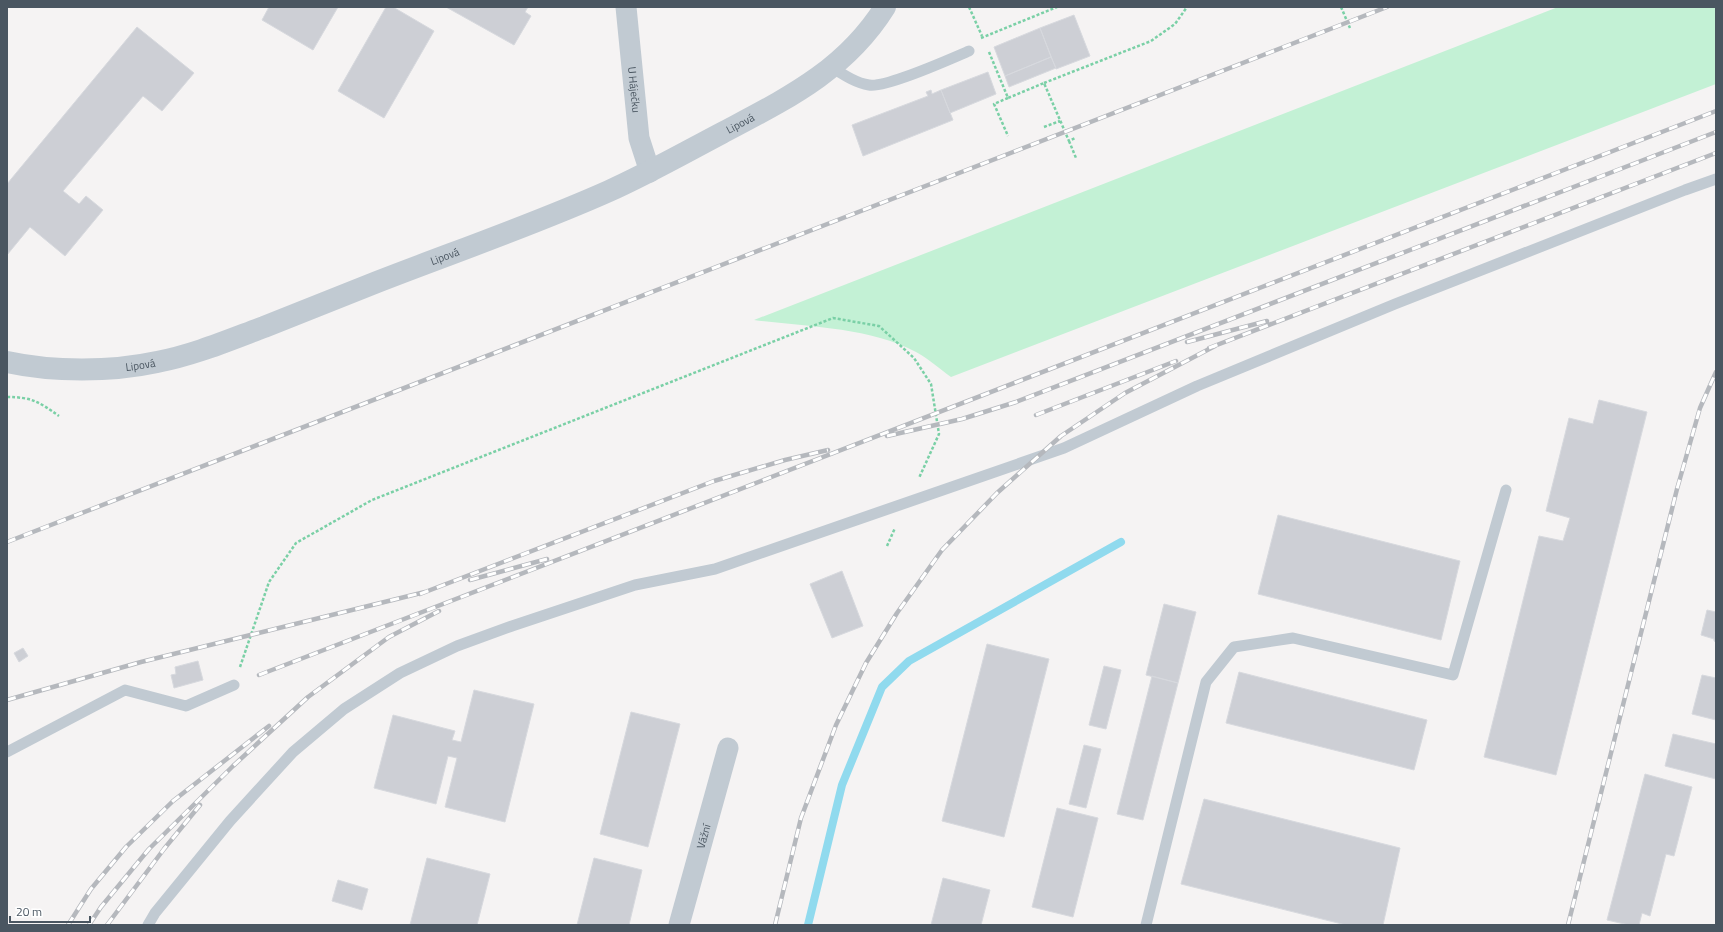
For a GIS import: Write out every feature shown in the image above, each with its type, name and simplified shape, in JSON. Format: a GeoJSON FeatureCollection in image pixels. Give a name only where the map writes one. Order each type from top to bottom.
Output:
{"type":"FeatureCollection","features":[{"type":"Feature","properties":{"kind":"street","name":"U Háječku"},"geometry":{"type":"LineString","coordinates":[[626,7],[639,138],[650,172]]}},
{"type":"Feature","properties":{"kind":"street","name":"Lipová"},"geometry":{"type":"LineString","coordinates":[[7,362],[46,368],[92,368],[127,367],[178,358],[246,334],[573,206],[650,172],[791,95],[833,68],[869,31],[885,7]]}},
{"type":"Feature","properties":{"kind":"street","name":"Vážní"},"geometry":{"type":"LineString","coordinates":[[679,925],[728,748]]}},
{"type":"Feature","properties":{"kind":"lane"},"geometry":{"type":"LineString","coordinates":[[833,68],[853,80],[870,85],[888,83],[969,51]]}},
{"type":"Feature","properties":{"kind":"lane"},"geometry":{"type":"LineString","coordinates":[[148,925],[155,913],[230,821],[293,752],[344,709],[400,673],[457,646],[512,626],[635,585],[716,570],[1064,448],[1197,386],[1395,304],[1685,190],[1716,180]]}},
{"type":"Feature","properties":{"kind":"lane"},"geometry":{"type":"LineString","coordinates":[[1146,925],[1206,682],[1234,647],[1293,638],[1453,675],[1506,490]]}},
{"type":"Feature","properties":{"kind":"lane"},"geometry":{"type":"LineString","coordinates":[[7,752],[125,690],[186,706],[234,685]]}},
{"type":"Feature","properties":{"kind":"path"},"geometry":{"type":"LineString","coordinates":[[969,7],[984,42]]}},
{"type":"Feature","properties":{"kind":"path"},"geometry":{"type":"LineString","coordinates":[[969,51],[982,37],[1057,7]]}},
{"type":"Feature","properties":{"kind":"path"},"geometry":{"type":"LineString","coordinates":[[1008,136],[994,104],[1151,41],[1176,24],[1187,7]]}},
{"type":"Feature","properties":{"kind":"path"},"geometry":{"type":"LineString","coordinates":[[1341,7],[1350,28]]}},
{"type":"Feature","properties":{"kind":"path"},"geometry":{"type":"LineString","coordinates":[[987,47],[1008,98]]}},
{"type":"Feature","properties":{"kind":"path"},"geometry":{"type":"LineString","coordinates":[[1044,83],[1076,158]]}},
{"type":"Feature","properties":{"kind":"path"},"geometry":{"type":"LineString","coordinates":[[1044,127],[1060,121]]}},
{"type":"Feature","properties":{"kind":"path"},"geometry":{"type":"LineString","coordinates":[[1069,141],[1075,138]]}},
{"type":"Feature","properties":{"kind":"path"},"geometry":{"type":"LineString","coordinates":[[234,685],[269,582],[296,544],[372,500],[833,318],[879,326],[914,358],[931,384],[939,434],[887,546]]}},
{"type":"Feature","properties":{"kind":"path"},"geometry":{"type":"LineString","coordinates":[[7,397],[23,397],[37,401],[59,416]]}},
{"type":"Feature","properties":{"kind":"green space"},"geometry":{"type":"Polygon","coordinates":[[[1558,7],[1716,7],[1716,84],[951,377],[916,352],[878,337],[837,329],[754,320],[1558,7]]]}},
{"type":"Feature","properties":{"kind":"building"},"geometry":{"type":"Polygon","coordinates":[[[269,7],[338,7],[313,50],[262,20],[269,7]]]}},
{"type":"Feature","properties":{"kind":"building"},"geometry":{"type":"Polygon","coordinates":[[[386,7],[393,7],[434,31],[384,118],[338,91],[386,7]]]}},
{"type":"Feature","properties":{"kind":"building"},"geometry":{"type":"Polygon","coordinates":[[[446,7],[528,7],[525,12],[531,16],[514,45],[446,7]]]}},
{"type":"Feature","properties":{"kind":"building"},"geometry":{"type":"Polygon","coordinates":[[[1074,15],[1090,56],[1056,69],[1040,28],[1074,15]]]}},
{"type":"Feature","properties":{"kind":"building"},"geometry":{"type":"Polygon","coordinates":[[[137,27],[194,73],[162,111],[143,96],[63,191],[79,204],[86,196],[103,210],[65,256],[30,227],[7,255],[7,184],[137,27]]]}},
{"type":"Feature","properties":{"kind":"building"},"geometry":{"type":"Polygon","coordinates":[[[1040,28],[1051,57],[1005,76],[994,47],[1040,28]]]}},
{"type":"Feature","properties":{"kind":"building"},"geometry":{"type":"Polygon","coordinates":[[[1051,57],[1056,68],[1009,87],[1005,76],[1051,57]]]}},
{"type":"Feature","properties":{"kind":"building"},"geometry":{"type":"Polygon","coordinates":[[[988,72],[996,94],[950,113],[941,90],[988,72]]]}},
{"type":"Feature","properties":{"kind":"building"},"geometry":{"type":"Polygon","coordinates":[[[931,90],[932,94],[941,90],[953,120],[863,156],[852,125],[928,96],[926,92],[931,90]]]}},
{"type":"Feature","properties":{"kind":"building"},"geometry":{"type":"Polygon","coordinates":[[[1599,400],[1647,412],[1556,775],[1484,757],[1539,536],[1563,541],[1570,518],[1546,511],[1569,418],[1593,424],[1599,400]]]}},
{"type":"Feature","properties":{"kind":"building"},"geometry":{"type":"Polygon","coordinates":[[[1278,515],[1460,561],[1441,640],[1258,594],[1278,515]]]}},
{"type":"Feature","properties":{"kind":"building"},"geometry":{"type":"Polygon","coordinates":[[[842,571],[863,626],[832,638],[810,584],[842,571]]]}},
{"type":"Feature","properties":{"kind":"building"},"geometry":{"type":"Polygon","coordinates":[[[1164,604],[1196,612],[1178,683],[1146,675],[1164,604]]]}},
{"type":"Feature","properties":{"kind":"building"},"geometry":{"type":"Polygon","coordinates":[[[1707,610],[1716,612],[1716,642],[1714,639],[1701,635],[1707,610]]]}},
{"type":"Feature","properties":{"kind":"building"},"geometry":{"type":"Polygon","coordinates":[[[987,644],[1049,659],[1004,837],[942,821],[987,644]]]}},
{"type":"Feature","properties":{"kind":"building"},"geometry":{"type":"Polygon","coordinates":[[[23,648],[28,656],[19,662],[14,653],[23,648]]]}},
{"type":"Feature","properties":{"kind":"building"},"geometry":{"type":"Polygon","coordinates":[[[198,661],[203,680],[174,688],[171,675],[176,674],[175,667],[198,661]]]}},
{"type":"Feature","properties":{"kind":"building"},"geometry":{"type":"Polygon","coordinates":[[[1104,666],[1121,670],[1106,729],[1089,725],[1104,666]]]}},
{"type":"Feature","properties":{"kind":"building"},"geometry":{"type":"Polygon","coordinates":[[[1239,672],[1427,720],[1414,770],[1226,723],[1239,672]]]}},
{"type":"Feature","properties":{"kind":"building"},"geometry":{"type":"Polygon","coordinates":[[[1702,675],[1716,678],[1716,720],[1692,714],[1702,675]]]}},
{"type":"Feature","properties":{"kind":"building"},"geometry":{"type":"Polygon","coordinates":[[[1152,676],[1178,683],[1143,820],[1117,814],[1152,676]]]}},
{"type":"Feature","properties":{"kind":"building"},"geometry":{"type":"Polygon","coordinates":[[[474,690],[534,704],[505,822],[445,807],[457,758],[448,756],[436,804],[374,788],[393,715],[455,731],[452,740],[461,742],[474,690]]]}},
{"type":"Feature","properties":{"kind":"building"},"geometry":{"type":"Polygon","coordinates":[[[631,712],[680,724],[648,847],[600,834],[631,712]]]}},
{"type":"Feature","properties":{"kind":"building"},"geometry":{"type":"Polygon","coordinates":[[[1673,734],[1716,744],[1716,779],[1665,766],[1673,734]]]}},
{"type":"Feature","properties":{"kind":"building"},"geometry":{"type":"Polygon","coordinates":[[[1084,745],[1101,749],[1086,808],[1069,804],[1084,745]]]}},
{"type":"Feature","properties":{"kind":"building"},"geometry":{"type":"Polygon","coordinates":[[[1645,774],[1692,787],[1674,856],[1666,854],[1650,916],[1642,913],[1639,925],[1629,925],[1607,920],[1645,774]]]}},
{"type":"Feature","properties":{"kind":"building"},"geometry":{"type":"Polygon","coordinates":[[[1204,799],[1400,848],[1383,925],[1346,925],[1181,884],[1204,799]]]}},
{"type":"Feature","properties":{"kind":"building"},"geometry":{"type":"Polygon","coordinates":[[[1057,808],[1098,818],[1073,917],[1032,907],[1057,808]]]}},
{"type":"Feature","properties":{"kind":"building"},"geometry":{"type":"Polygon","coordinates":[[[427,858],[490,874],[477,925],[410,925],[427,858]]]}},
{"type":"Feature","properties":{"kind":"building"},"geometry":{"type":"Polygon","coordinates":[[[594,858],[642,870],[629,925],[577,925],[594,858]]]}},
{"type":"Feature","properties":{"kind":"building"},"geometry":{"type":"Polygon","coordinates":[[[943,878],[990,890],[981,925],[931,925],[943,878]]]}},
{"type":"Feature","properties":{"kind":"building"},"geometry":{"type":"Polygon","coordinates":[[[338,880],[368,889],[362,910],[332,901],[338,880]]]}},
{"type":"Feature","properties":{"kind":"waterway"},"geometry":{"type":"LineString","coordinates":[[808,925],[842,785],[882,687],[909,661],[1121,542]]}},
{"type":"Feature","properties":{"kind":"railway"},"geometry":{"type":"LineString","coordinates":[[7,542],[1387,7]]}},
{"type":"Feature","properties":{"kind":"railway"},"geometry":{"type":"LineString","coordinates":[[259,675],[1716,111]]}},
{"type":"Feature","properties":{"kind":"railway"},"geometry":{"type":"LineString","coordinates":[[887,436],[962,419],[1016,402],[1716,132]]}},
{"type":"Feature","properties":{"kind":"railway"},"geometry":{"type":"LineString","coordinates":[[1209,348],[1716,153]]}},
{"type":"Feature","properties":{"kind":"railway"},"geometry":{"type":"LineString","coordinates":[[1187,342],[1267,321]]}},
{"type":"Feature","properties":{"kind":"railway"},"geometry":{"type":"LineString","coordinates":[[775,925],[801,818],[836,725],[866,663],[897,613],[942,550],[997,493],[1061,436],[1125,393],[1215,346]]}},
{"type":"Feature","properties":{"kind":"railway"},"geometry":{"type":"LineString","coordinates":[[1036,415],[1176,361]]}},
{"type":"Feature","properties":{"kind":"railway"},"geometry":{"type":"LineString","coordinates":[[1568,925],[1677,489],[1700,408],[1716,372]]}},
{"type":"Feature","properties":{"kind":"railway"},"geometry":{"type":"LineString","coordinates":[[420,594],[714,481],[785,460],[828,450]]}},
{"type":"Feature","properties":{"kind":"railway"},"geometry":{"type":"LineString","coordinates":[[470,580],[547,559]]}},
{"type":"Feature","properties":{"kind":"railway"},"geometry":{"type":"LineString","coordinates":[[7,700],[141,662],[425,592]]}},
{"type":"Feature","properties":{"kind":"railway"},"geometry":{"type":"LineString","coordinates":[[89,925],[101,907],[149,849],[233,766],[308,697],[389,637],[439,611]]}},
{"type":"Feature","properties":{"kind":"railway"},"geometry":{"type":"LineString","coordinates":[[68,925],[91,889],[126,847],[173,801],[269,726]]}},
{"type":"Feature","properties":{"kind":"railway"},"geometry":{"type":"LineString","coordinates":[[107,925],[164,849],[200,805]]}}]}
